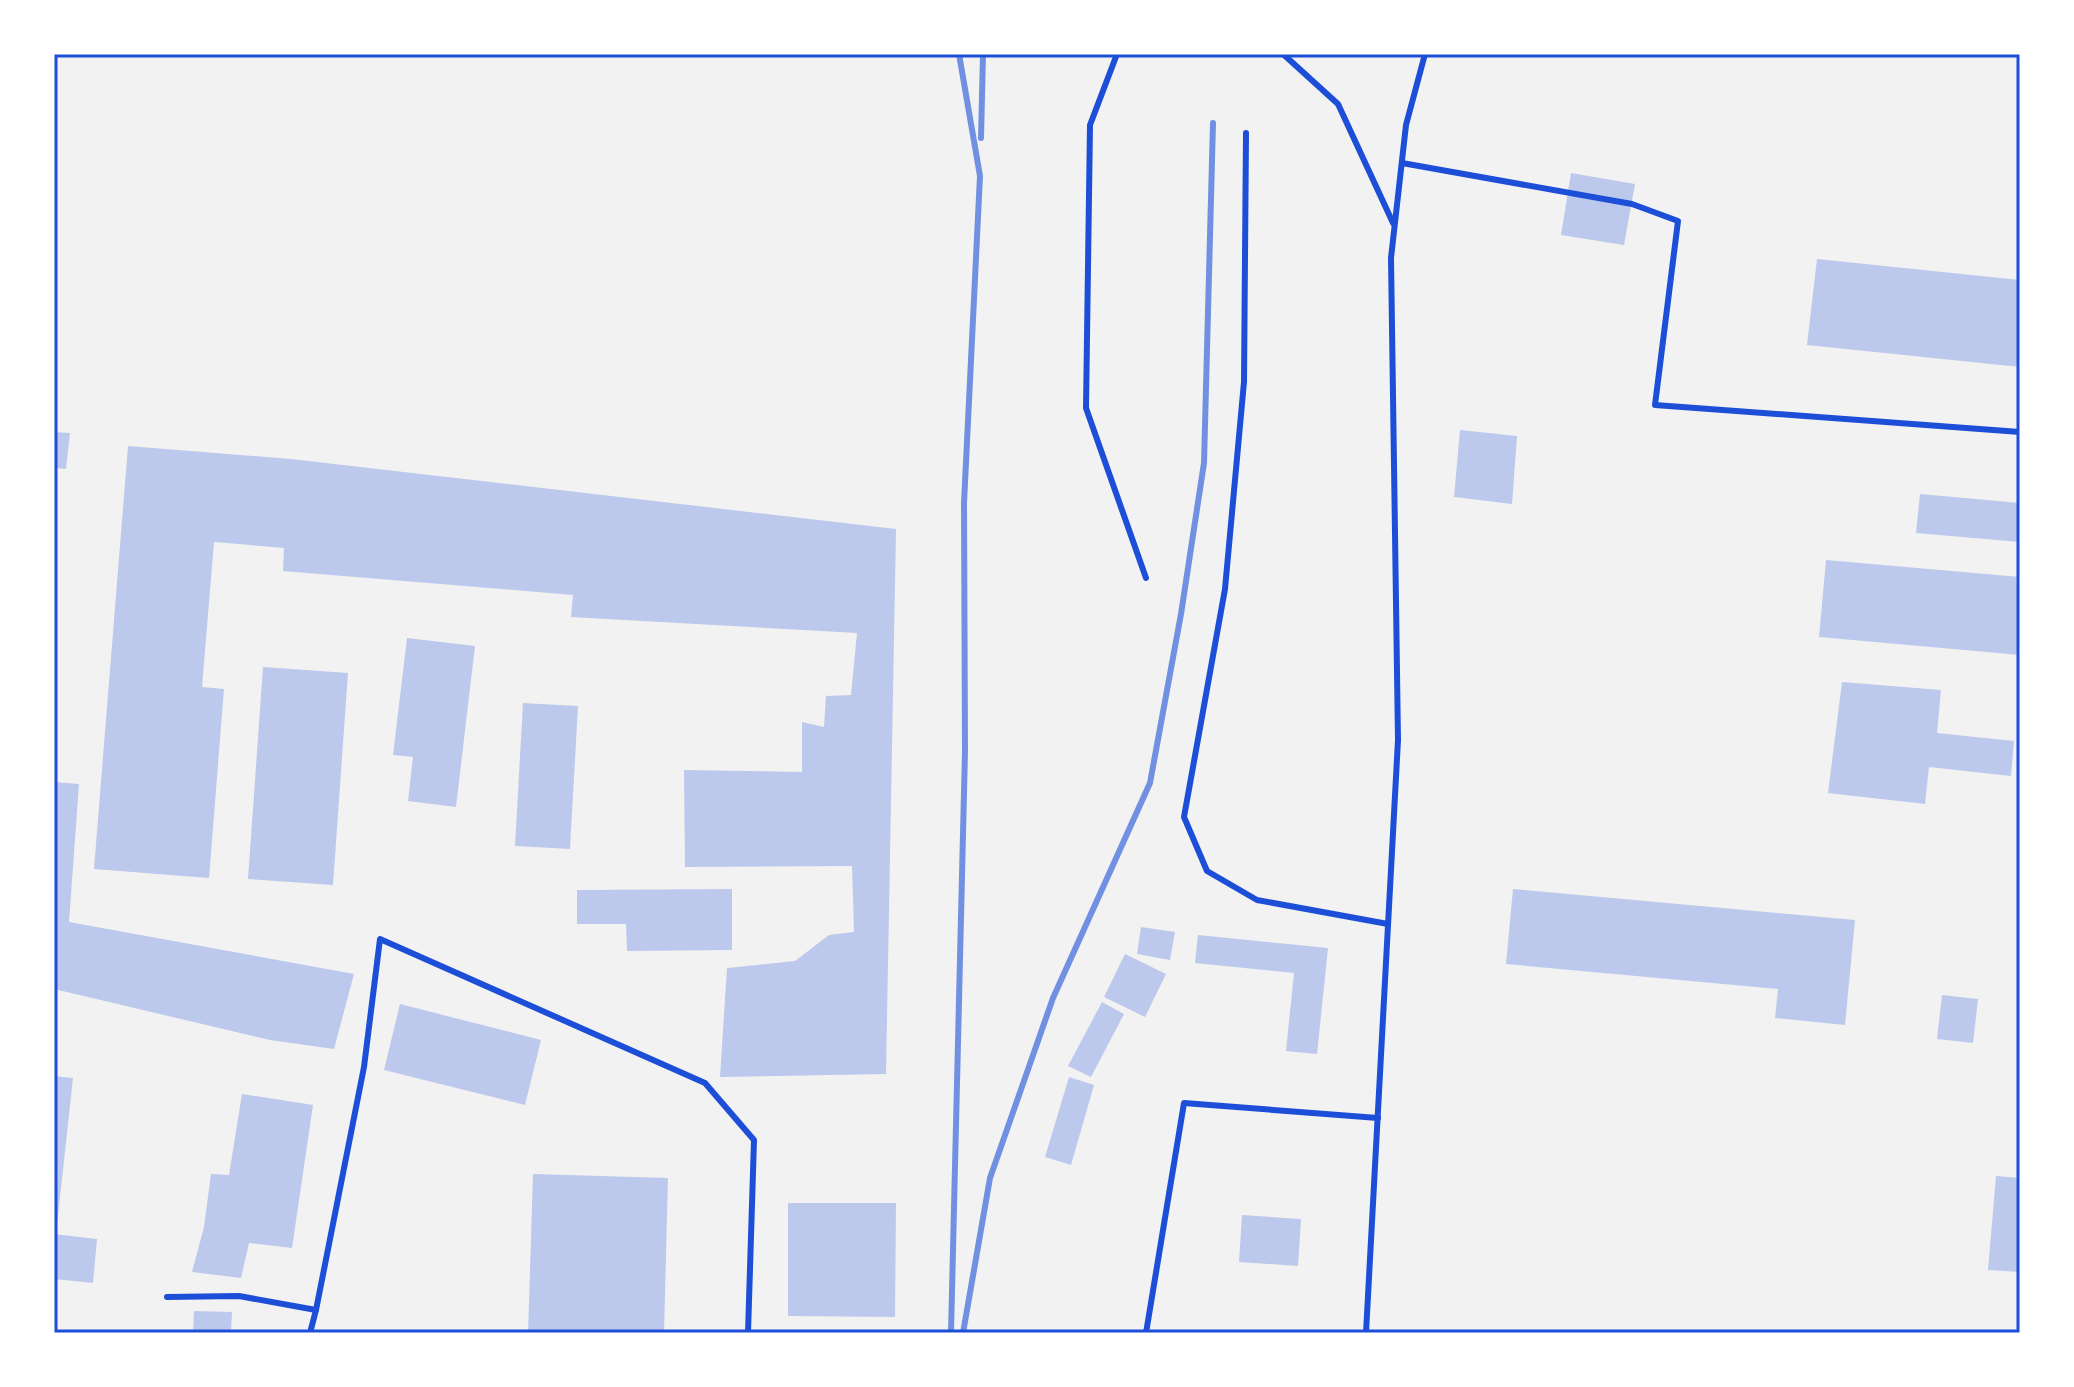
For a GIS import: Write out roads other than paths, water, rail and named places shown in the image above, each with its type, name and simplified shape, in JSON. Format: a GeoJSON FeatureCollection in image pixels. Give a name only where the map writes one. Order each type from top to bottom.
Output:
{"type":"FeatureCollection","features":[{"type":"Feature","properties":{"kind":"lane"},"geometry":{"type":"LineString","coordinates":[[1117,54],[1090,125],[1086,408],[1146,578]]}},
{"type":"Feature","properties":{"kind":"lane"},"geometry":{"type":"LineString","coordinates":[[1283,54],[1338,104],[1394,227]]}},
{"type":"Feature","properties":{"kind":"lane"},"geometry":{"type":"LineString","coordinates":[[1366,1333],[1398,740],[1391,258],[1406,125],[1425,54]]}},
{"type":"Feature","properties":{"kind":"lane"},"geometry":{"type":"LineString","coordinates":[[1246,133],[1243,398],[1225,589],[1184,817],[1207,871],[1257,900],[1388,924]]}},
{"type":"Feature","properties":{"kind":"lane"},"geometry":{"type":"LineString","coordinates":[[1402,163],[1632,204],[1678,221],[1655,405],[2020,432]]}},
{"type":"Feature","properties":{"kind":"lane"},"geometry":{"type":"LineString","coordinates":[[310,1333],[364,1067],[380,939],[705,1083],[754,1140],[748,1333]]}},
{"type":"Feature","properties":{"kind":"lane"},"geometry":{"type":"LineString","coordinates":[[1146,1333],[1184,1103],[1378,1118]]}},
{"type":"Feature","properties":{"kind":"lane"},"geometry":{"type":"LineString","coordinates":[[167,1297],[239,1296],[316,1310]]}},
{"type":"Feature","properties":{"kind":"railway"},"geometry":{"type":"LineString","coordinates":[[951,1333],[965,751],[964,503],[980,176],[959,54]]}},
{"type":"Feature","properties":{"kind":"railway"},"geometry":{"type":"LineString","coordinates":[[981,138],[983,54]]}},
{"type":"Feature","properties":{"kind":"railway"},"geometry":{"type":"LineString","coordinates":[[963,1333],[990,1178],[1053,998],[1150,783],[1181,614],[1204,463],[1213,123]]}}]}
